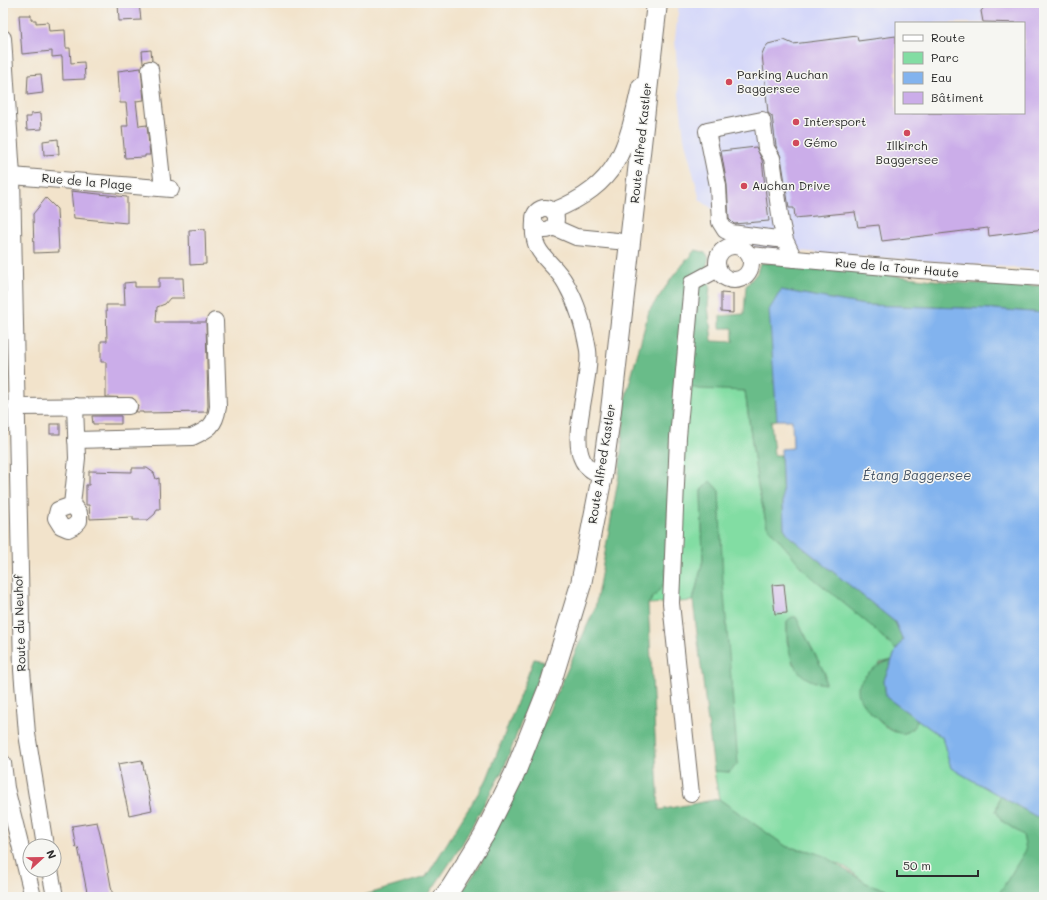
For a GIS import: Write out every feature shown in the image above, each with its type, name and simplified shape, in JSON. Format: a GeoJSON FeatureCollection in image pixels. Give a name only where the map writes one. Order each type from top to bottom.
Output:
{"type":"FeatureCollection","features":[{"type":"Feature","properties":{"kind":"main road","name":"Route Alfred Kastler"},"geometry":{"type":"LineString","coordinates":[[444,897],[484,835],[514,774],[551,682],[581,584],[602,476],[656,11]]}},
{"type":"Feature","properties":{"kind":"street"},"geometry":{"type":"LineString","coordinates":[[553,211],[588,195],[610,173],[620,158],[632,122],[656,11]]}},
{"type":"Feature","properties":{"kind":"street","name":"Route du Neuhof"},"geometry":{"type":"LineString","coordinates":[[3,38],[7,151],[12,176],[22,670],[28,741],[44,838]]}},
{"type":"Feature","properties":{"kind":"street","name":"Rue de la Plage"},"geometry":{"type":"LineString","coordinates":[[12,176],[167,189],[150,69]]}},
{"type":"Feature","properties":{"kind":"street"},"geometry":{"type":"LineString","coordinates":[[785,240],[731,233],[724,230],[720,222],[718,186],[707,131],[762,120],[766,148],[772,158],[785,240],[794,259]]}},
{"type":"Feature","properties":{"kind":"street"},"geometry":{"type":"LineString","coordinates":[[553,228],[557,218],[553,211],[548,208],[539,210],[535,215],[534,236],[540,254],[565,282],[576,304],[585,328],[589,357],[579,444],[583,462],[591,470],[602,476]]}},
{"type":"Feature","properties":{"kind":"street"},"geometry":{"type":"LineString","coordinates":[[534,222],[538,228],[544,231],[553,228],[576,237],[617,241]]}},
{"type":"Feature","properties":{"kind":"street","name":"Rue de la Tour Haute"},"geometry":{"type":"LineString","coordinates":[[718,269],[718,258],[724,248],[730,246],[741,247],[750,255],[920,270],[1044,278]]}},
{"type":"Feature","properties":{"kind":"street"},"geometry":{"type":"LineString","coordinates":[[691,794],[671,603],[678,437],[692,283],[718,269],[724,277],[729,279],[740,279],[749,272],[752,260],[750,255]]}},
{"type":"Feature","properties":{"kind":"street"},"geometry":{"type":"LineString","coordinates":[[76,440],[192,437],[207,430],[216,421],[218,407],[215,321]]}},
{"type":"Feature","properties":{"kind":"street"},"geometry":{"type":"LineString","coordinates":[[72,505],[77,458],[75,406]]}},
{"type":"Feature","properties":{"kind":"street"},"geometry":{"type":"LineString","coordinates":[[16,407],[129,406]]}},
{"type":"Feature","properties":{"kind":"street"},"geometry":{"type":"LineString","coordinates":[[3,763],[6,788],[33,897]]}},
{"type":"Feature","properties":{"kind":"street"},"geometry":{"type":"LineString","coordinates":[[52,878],[56,897]]}},
{"type":"Feature","properties":{"kind":"shaded area"},"geometry":{"type":"Polygon","coordinates":[[[679,3],[1044,3],[1044,270],[784,250],[724,243],[714,225],[714,210],[700,200],[684,138],[675,39],[679,3]]]}},
{"type":"Feature","properties":{"kind":"green space"},"geometry":{"type":"Polygon","coordinates":[[[695,250],[704,252],[709,258],[706,268],[710,287],[708,306],[712,341],[733,342],[733,328],[720,328],[720,316],[744,314],[746,286],[757,273],[760,263],[784,263],[960,283],[1044,286],[1044,313],[994,309],[864,305],[781,290],[770,310],[777,420],[771,421],[774,455],[781,455],[784,528],[790,537],[895,622],[903,640],[896,650],[870,625],[807,573],[767,526],[758,486],[745,391],[698,389],[675,383],[665,583],[648,604],[659,810],[719,799],[787,847],[810,851],[824,856],[866,883],[889,891],[899,897],[458,897],[479,867],[595,608],[619,475],[626,396],[649,311],[674,275],[695,250]]]}},
{"type":"Feature","properties":{"kind":"green space"},"geometry":{"type":"Polygon","coordinates":[[[675,383],[745,391],[758,486],[767,526],[896,650],[892,660],[880,663],[860,699],[880,722],[895,732],[903,732],[910,729],[918,720],[942,737],[951,768],[1000,796],[996,811],[1002,821],[1023,835],[1027,850],[997,897],[899,897],[889,891],[866,883],[845,867],[810,851],[787,847],[719,799],[714,771],[730,772],[719,491],[710,481],[701,491],[703,560],[693,601],[648,604],[665,582],[675,383]],[[796,617],[787,621],[787,641],[793,664],[824,684],[825,674],[796,617]]]}},
{"type":"Feature","properties":{"kind":"green space"},"geometry":{"type":"Polygon","coordinates":[[[710,481],[719,491],[723,582],[738,763],[730,772],[714,771],[693,601],[703,560],[701,490],[710,481]]]}},
{"type":"Feature","properties":{"kind":"green space"},"geometry":{"type":"Polygon","coordinates":[[[792,617],[796,617],[825,674],[825,684],[804,677],[793,662],[787,632],[787,621],[792,617]]]}},
{"type":"Feature","properties":{"kind":"green space"},"geometry":{"type":"Polygon","coordinates":[[[534,659],[544,661],[504,768],[461,846],[427,897],[358,897],[426,877],[487,779],[534,659]]]}},
{"type":"Feature","properties":{"kind":"green space"},"geometry":{"type":"Polygon","coordinates":[[[892,660],[884,680],[886,697],[918,720],[911,729],[905,733],[894,731],[887,727],[873,715],[860,699],[858,694],[858,686],[868,673],[881,664],[892,660]]]}},
{"type":"Feature","properties":{"kind":"green space"},"geometry":{"type":"Polygon","coordinates":[[[1000,796],[1044,821],[1044,897],[997,897],[1026,850],[1023,835],[1002,821],[996,811],[1000,796]]]}},
{"type":"Feature","properties":{"kind":"water","name":"Étang Baggersee"},"geometry":{"type":"Polygon","coordinates":[[[781,290],[864,305],[994,309],[1044,313],[1044,821],[951,768],[942,737],[886,697],[884,680],[896,650],[903,640],[895,622],[790,537],[784,528],[781,449],[793,448],[792,420],[777,420],[769,310],[781,290]]]}},
{"type":"Feature","properties":{"kind":"building"},"geometry":{"type":"Polygon","coordinates":[[[118,3],[139,3],[141,20],[119,21],[118,3]]]}},
{"type":"Feature","properties":{"kind":"building","name":"Illkirch Baggersee"},"geometry":{"type":"Polygon","coordinates":[[[988,3],[1044,3],[1044,229],[989,236],[988,228],[882,241],[879,225],[858,227],[855,212],[795,218],[794,208],[789,208],[781,157],[776,146],[772,116],[768,113],[762,54],[768,44],[784,40],[793,44],[857,36],[858,41],[895,36],[895,114],[1025,114],[1025,22],[983,22],[981,11],[988,3]]]}},
{"type":"Feature","properties":{"kind":"building"},"geometry":{"type":"Polygon","coordinates":[[[19,15],[31,15],[31,20],[36,20],[36,23],[48,22],[49,31],[65,30],[66,48],[70,48],[71,63],[84,62],[85,79],[63,80],[62,56],[52,57],[52,51],[22,54],[19,15]]]}},
{"type":"Feature","properties":{"kind":"building"},"geometry":{"type":"Polygon","coordinates":[[[151,50],[152,60],[143,63],[142,51],[151,50]]]}},
{"type":"Feature","properties":{"kind":"building"},"geometry":{"type":"Polygon","coordinates":[[[141,68],[144,100],[136,101],[139,126],[147,125],[150,155],[145,155],[145,157],[125,158],[122,126],[128,126],[127,113],[126,103],[120,103],[118,71],[141,68]]]}},
{"type":"Feature","properties":{"kind":"building"},"geometry":{"type":"Polygon","coordinates":[[[41,74],[43,93],[27,95],[28,75],[41,74]]]}},
{"type":"Feature","properties":{"kind":"building"},"geometry":{"type":"Polygon","coordinates":[[[41,113],[42,129],[27,130],[26,117],[31,117],[31,114],[41,113]]]}},
{"type":"Feature","properties":{"kind":"building"},"geometry":{"type":"Polygon","coordinates":[[[58,139],[59,154],[44,155],[43,141],[58,139]]]}},
{"type":"Feature","properties":{"kind":"building","name":"Auchan Drive"},"geometry":{"type":"Polygon","coordinates":[[[756,147],[762,160],[769,221],[734,224],[729,219],[727,185],[721,151],[756,147]]]}},
{"type":"Feature","properties":{"kind":"building"},"geometry":{"type":"Polygon","coordinates":[[[71,191],[127,197],[127,223],[74,218],[71,191]]]}},
{"type":"Feature","properties":{"kind":"building"},"geometry":{"type":"Polygon","coordinates":[[[46,198],[57,209],[59,252],[34,253],[33,214],[46,198]]]}},
{"type":"Feature","properties":{"kind":"building"},"geometry":{"type":"Polygon","coordinates":[[[205,229],[206,264],[190,265],[189,230],[205,229]]]}},
{"type":"Feature","properties":{"kind":"building"},"geometry":{"type":"Polygon","coordinates":[[[159,278],[183,278],[184,298],[170,298],[165,304],[157,307],[156,322],[206,322],[207,412],[136,412],[138,406],[133,398],[106,397],[106,362],[101,362],[101,341],[107,341],[106,305],[125,305],[124,283],[135,282],[135,287],[159,287],[159,278]]]}},
{"type":"Feature","properties":{"kind":"building"},"geometry":{"type":"Polygon","coordinates":[[[721,293],[733,294],[733,313],[721,312],[721,293]]]}},
{"type":"Feature","properties":{"kind":"building"},"geometry":{"type":"Polygon","coordinates":[[[92,416],[121,416],[121,424],[93,424],[92,416]]]}},
{"type":"Feature","properties":{"kind":"building"},"geometry":{"type":"Polygon","coordinates":[[[50,424],[60,424],[60,434],[50,434],[50,424]]]}},
{"type":"Feature","properties":{"kind":"building"},"geometry":{"type":"Polygon","coordinates":[[[132,468],[147,468],[154,473],[156,479],[159,478],[160,509],[157,509],[155,514],[148,520],[133,520],[133,517],[90,519],[89,505],[86,505],[86,485],[89,485],[89,471],[132,472],[132,468]]]}},
{"type":"Feature","properties":{"kind":"building"},"geometry":{"type":"Polygon","coordinates":[[[784,584],[787,613],[775,614],[772,585],[784,584]]]}},
{"type":"Feature","properties":{"kind":"building"},"geometry":{"type":"Polygon","coordinates":[[[142,760],[152,810],[129,815],[118,764],[142,760]]]}},
{"type":"Feature","properties":{"kind":"building"},"geometry":{"type":"Polygon","coordinates":[[[97,822],[103,843],[113,897],[88,897],[78,847],[76,848],[72,826],[97,822]]]}},
{"type":"Feature","properties":{"kind":"place","name":"Parking Auchan Baggersee"},"geometry":{"type":"Point","coordinates":[729,82]}},
{"type":"Feature","properties":{"kind":"place","name":"Intersport"},"geometry":{"type":"Point","coordinates":[796,122]}},
{"type":"Feature","properties":{"kind":"place","name":"Illkirch Baggersee"},"geometry":{"type":"Point","coordinates":[907,133]}},
{"type":"Feature","properties":{"kind":"place","name":"Gémo"},"geometry":{"type":"Point","coordinates":[796,143]}},
{"type":"Feature","properties":{"kind":"place","name":"Auchan Drive"},"geometry":{"type":"Point","coordinates":[744,186]}}]}
